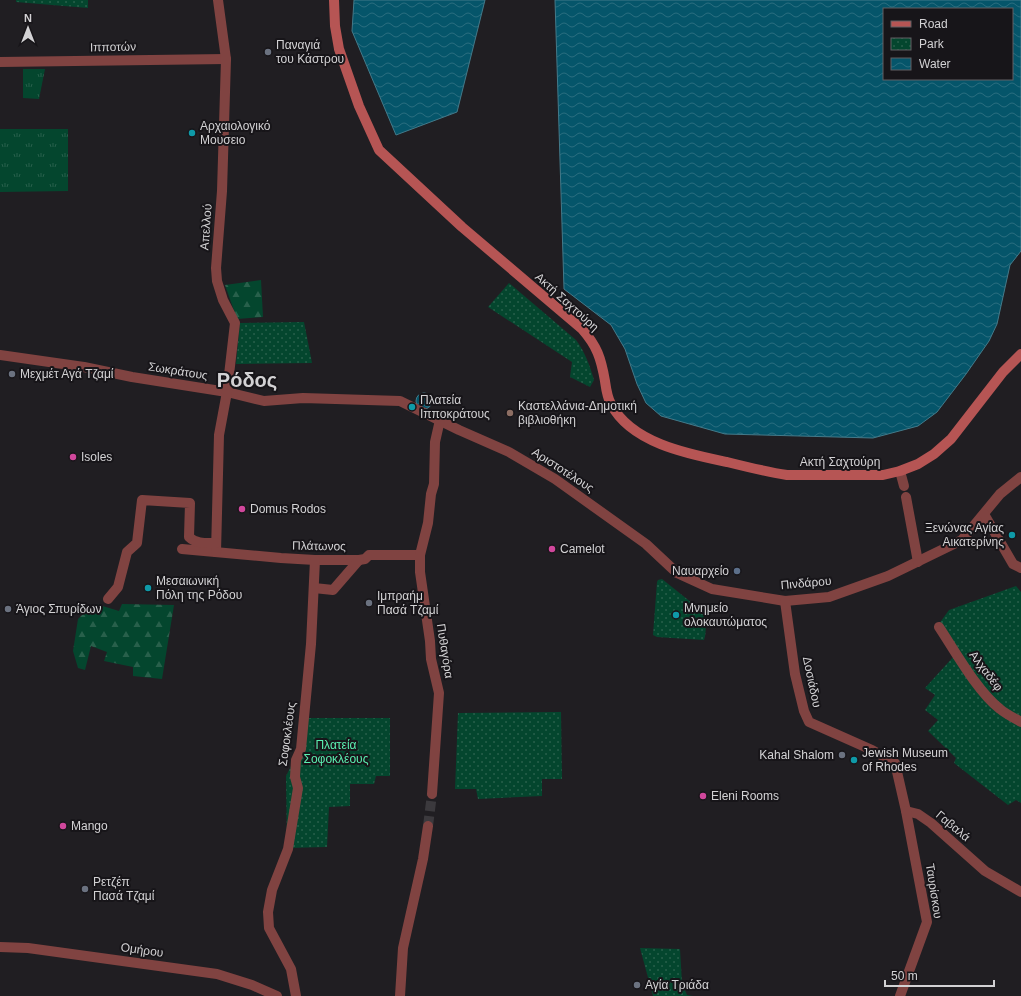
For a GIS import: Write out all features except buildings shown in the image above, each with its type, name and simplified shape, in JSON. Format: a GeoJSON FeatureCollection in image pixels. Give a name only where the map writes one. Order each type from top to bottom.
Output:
{"type":"FeatureCollection","features":[{"type":"Feature","properties":{"kind":"main road","name":"Ακτή Σαχτούρη"},"geometry":{"type":"LineString","coordinates":[[334,0],[335,26],[339,49],[358,106],[379,150],[462,227],[587,334],[598,351],[609,402],[615,413],[634,430],[646,437],[685,453],[772,472],[787,474],[883,475],[900,471],[918,464],[934,454],[951,439],[1003,372],[1021,354]]}},
{"type":"Feature","properties":{"kind":"street","name":"Απελλού"},"geometry":{"type":"LineString","coordinates":[[218,0],[226,59],[222,191],[216,268],[217,280],[223,300],[234,323],[227,392]]}},
{"type":"Feature","properties":{"kind":"street","name":"Ιπποτών"},"geometry":{"type":"LineString","coordinates":[[0,62],[226,59]]}},
{"type":"Feature","properties":{"kind":"street","name":"Σωκράτους"},"geometry":{"type":"LineString","coordinates":[[0,355],[85,367],[132,377],[227,392],[264,401],[303,398],[400,401],[440,420]]}},
{"type":"Feature","properties":{"kind":"street"},"geometry":{"type":"LineString","coordinates":[[108,599],[118,587],[127,552],[137,543],[142,500],[190,503],[189,537],[192,540],[216,548],[219,435],[227,392]]}},
{"type":"Feature","properties":{"kind":"street","name":"Αριστοτέλους"},"geometry":{"type":"LineString","coordinates":[[440,420],[509,452],[555,479],[646,544]]}},
{"type":"Feature","properties":{"kind":"street","name":"Πυθαγόρα"},"geometry":{"type":"LineString","coordinates":[[432,794],[439,693],[431,659],[430,641],[422,596],[420,555],[428,523],[431,494],[434,484],[435,442],[440,420]]}},
{"type":"Feature","properties":{"kind":"street"},"geometry":{"type":"LineString","coordinates":[[900,471],[904,486]]}},
{"type":"Feature","properties":{"kind":"street","name":"Πινδάρου"},"geometry":{"type":"LineString","coordinates":[[646,544],[677,573],[712,589],[785,601],[829,597],[888,576],[962,540],[1000,494],[1021,477]]}},
{"type":"Feature","properties":{"kind":"street"},"geometry":{"type":"LineString","coordinates":[[906,497],[918,562]]}},
{"type":"Feature","properties":{"kind":"street"},"geometry":{"type":"LineString","coordinates":[[984,514],[1013,564],[1021,568]]}},
{"type":"Feature","properties":{"kind":"street","name":"Πλάτωνος"},"geometry":{"type":"LineString","coordinates":[[182,549],[216,548],[315,560],[359,560],[365,559],[369,555],[420,555]]}},
{"type":"Feature","properties":{"kind":"street","name":"Σοφοκλέους"},"geometry":{"type":"LineString","coordinates":[[296,996],[291,969],[269,928],[268,912],[272,890],[288,849],[298,788],[295,777],[296,760],[301,749],[311,644],[315,560]]}},
{"type":"Feature","properties":{"kind":"street"},"geometry":{"type":"LineString","coordinates":[[314,588],[333,590],[359,560]]}},
{"type":"Feature","properties":{"kind":"street","name":"Δοσιάδου"},"geometry":{"type":"LineString","coordinates":[[785,601],[795,674],[804,711],[809,722],[872,750],[896,763],[906,811]]}},
{"type":"Feature","properties":{"kind":"street","name":"Αλχαδέφ"},"geometry":{"type":"LineString","coordinates":[[939,626],[985,694],[999,709],[1021,722]]}},
{"type":"Feature","properties":{"kind":"street","name":"Γαβαλά"},"geometry":{"type":"LineString","coordinates":[[906,811],[918,814],[931,823],[985,871],[1021,892]]}},
{"type":"Feature","properties":{"kind":"street","name":"Ταυρίσκου"},"geometry":{"type":"LineString","coordinates":[[900,996],[927,922],[906,811]]}},
{"type":"Feature","properties":{"kind":"street"},"geometry":{"type":"LineString","coordinates":[[400,996],[403,948],[423,859],[428,826]]}},
{"type":"Feature","properties":{"kind":"street","name":"Ομήρου"},"geometry":{"type":"LineString","coordinates":[[0,947],[28,948],[217,974],[252,985],[277,996]]}},
{"type":"Feature","properties":{"kind":"green space"},"geometry":{"type":"Polygon","coordinates":[[[16,0],[88,0],[88,8],[16,2],[16,0]]]}},
{"type":"Feature","properties":{"kind":"green space"},"geometry":{"type":"Polygon","coordinates":[[[23,69],[45,69],[39,99],[23,98],[23,69]]]}},
{"type":"Feature","properties":{"kind":"green space"},"geometry":{"type":"Polygon","coordinates":[[[0,129],[68,129],[68,191],[0,192],[0,129]]]}},
{"type":"Feature","properties":{"kind":"green space"},"geometry":{"type":"Polygon","coordinates":[[[261,280],[263,317],[237,319],[225,285],[261,280]]]}},
{"type":"Feature","properties":{"kind":"green space"},"geometry":{"type":"Polygon","coordinates":[[[509,283],[576,340],[585,354],[594,380],[590,387],[570,377],[572,362],[488,307],[509,283]]]}},
{"type":"Feature","properties":{"kind":"green space"},"geometry":{"type":"Polygon","coordinates":[[[304,322],[312,363],[236,364],[240,323],[304,322]]]}},
{"type":"Feature","properties":{"kind":"green space"},"geometry":{"type":"Polygon","coordinates":[[[662,579],[702,611],[706,625],[704,640],[657,637],[653,635],[657,582],[658,580],[662,579]]]}},
{"type":"Feature","properties":{"kind":"green space"},"geometry":{"type":"Polygon","coordinates":[[[1016,586],[1021,592],[1021,803],[1016,800],[1008,805],[954,763],[956,758],[928,731],[938,720],[925,710],[935,695],[925,688],[955,655],[936,628],[949,610],[1016,586]]]}},
{"type":"Feature","properties":{"kind":"green space"},"geometry":{"type":"Polygon","coordinates":[[[96,604],[119,611],[122,604],[174,605],[162,679],[133,676],[133,667],[104,661],[107,652],[91,646],[85,670],[78,668],[73,651],[78,619],[89,608],[96,604]]]}},
{"type":"Feature","properties":{"kind":"green space"},"geometry":{"type":"Polygon","coordinates":[[[561,712],[562,779],[542,779],[542,796],[478,799],[476,789],[455,789],[458,713],[561,712]]]}},
{"type":"Feature","properties":{"kind":"green space","name":"Πλατεία Σοφοκλέους"},"geometry":{"type":"Polygon","coordinates":[[[307,718],[390,718],[390,776],[376,776],[374,784],[350,784],[350,806],[329,807],[327,847],[287,848],[286,776],[305,738],[307,718]]]}},
{"type":"Feature","properties":{"kind":"green space"},"geometry":{"type":"Polygon","coordinates":[[[640,948],[680,949],[682,983],[687,995],[693,996],[653,996],[640,948]]]}},
{"type":"Feature","properties":{"kind":"water"},"geometry":{"type":"Polygon","coordinates":[[[354,0],[485,0],[457,112],[396,135],[352,31],[354,0]]]}},
{"type":"Feature","properties":{"kind":"water"},"geometry":{"type":"Polygon","coordinates":[[[555,0],[1021,0],[1021,251],[1010,265],[997,324],[989,341],[937,412],[918,426],[873,438],[725,434],[661,416],[646,403],[637,384],[625,349],[611,325],[564,289],[555,0]]]}},
{"type":"Feature","properties":{"kind":"water"},"geometry":{"type":"Polygon","coordinates":[[[424,393],[430,395],[432,401],[430,407],[424,409],[418,407],[416,401],[418,395],[424,393]]]}},
{"type":"Feature","properties":{"kind":"tunnel"},"geometry":{"type":"LineString","coordinates":[[428,826],[432,794]]}},
{"type":"Feature","properties":{"kind":"place","name":"Παναγιά του Κάστρου"},"geometry":{"type":"Point","coordinates":[268,52]}},
{"type":"Feature","properties":{"kind":"place","name":"Αρχαιολογικό Μουσειο"},"geometry":{"type":"Point","coordinates":[192,133]}},
{"type":"Feature","properties":{"kind":"place","name":"Μεχμέτ Αγά Τζαμί"},"geometry":{"type":"Point","coordinates":[12,374]}},
{"type":"Feature","properties":{"kind":"place","name":"Πλατεία Ιπποκράτους"},"geometry":{"type":"Point","coordinates":[412,407]}},
{"type":"Feature","properties":{"kind":"place","name":"Καστελλάνια-Δημοτική βιβλιοθήκη"},"geometry":{"type":"Point","coordinates":[510,413]}},
{"type":"Feature","properties":{"kind":"place","name":"Isoles"},"geometry":{"type":"Point","coordinates":[73,457]}},
{"type":"Feature","properties":{"kind":"place","name":"Domus Rodos"},"geometry":{"type":"Point","coordinates":[242,509]}},
{"type":"Feature","properties":{"kind":"place","name":"Ξενώνας Αγίας Αικατερίνης"},"geometry":{"type":"Point","coordinates":[1012,535]}},
{"type":"Feature","properties":{"kind":"place","name":"Camelot"},"geometry":{"type":"Point","coordinates":[552,549]}},
{"type":"Feature","properties":{"kind":"place","name":"Ναυαρχείο"},"geometry":{"type":"Point","coordinates":[737,571]}},
{"type":"Feature","properties":{"kind":"place","name":"Μεσαιωνική Πόλη της Ρόδου"},"geometry":{"type":"Point","coordinates":[148,588]}},
{"type":"Feature","properties":{"kind":"place","name":"Ιμπραήμ Πασά Τζαμί"},"geometry":{"type":"Point","coordinates":[369,603]}},
{"type":"Feature","properties":{"kind":"place","name":"Άγιος Σπυρίδων"},"geometry":{"type":"Point","coordinates":[8,609]}},
{"type":"Feature","properties":{"kind":"place","name":"Μνημείο ολοκαυτώματος"},"geometry":{"type":"Point","coordinates":[676,615]}},
{"type":"Feature","properties":{"kind":"place","name":"Kahal Shalom"},"geometry":{"type":"Point","coordinates":[842,755]}},
{"type":"Feature","properties":{"kind":"place","name":"Jewish Museum of Rhodes"},"geometry":{"type":"Point","coordinates":[854,760]}},
{"type":"Feature","properties":{"kind":"place","name":"Eleni Rooms"},"geometry":{"type":"Point","coordinates":[703,796]}},
{"type":"Feature","properties":{"kind":"place","name":"Mango"},"geometry":{"type":"Point","coordinates":[63,826]}},
{"type":"Feature","properties":{"kind":"place","name":"Ρετζέπ Πασά Τζαμί"},"geometry":{"type":"Point","coordinates":[85,889]}},
{"type":"Feature","properties":{"kind":"place","name":"Αγία Τριάδα"},"geometry":{"type":"Point","coordinates":[637,985]}},
{"type":"Feature","properties":{"kind":"district","name":"Ρόδος"},"geometry":{"type":"Point","coordinates":[247,380]}}]}
